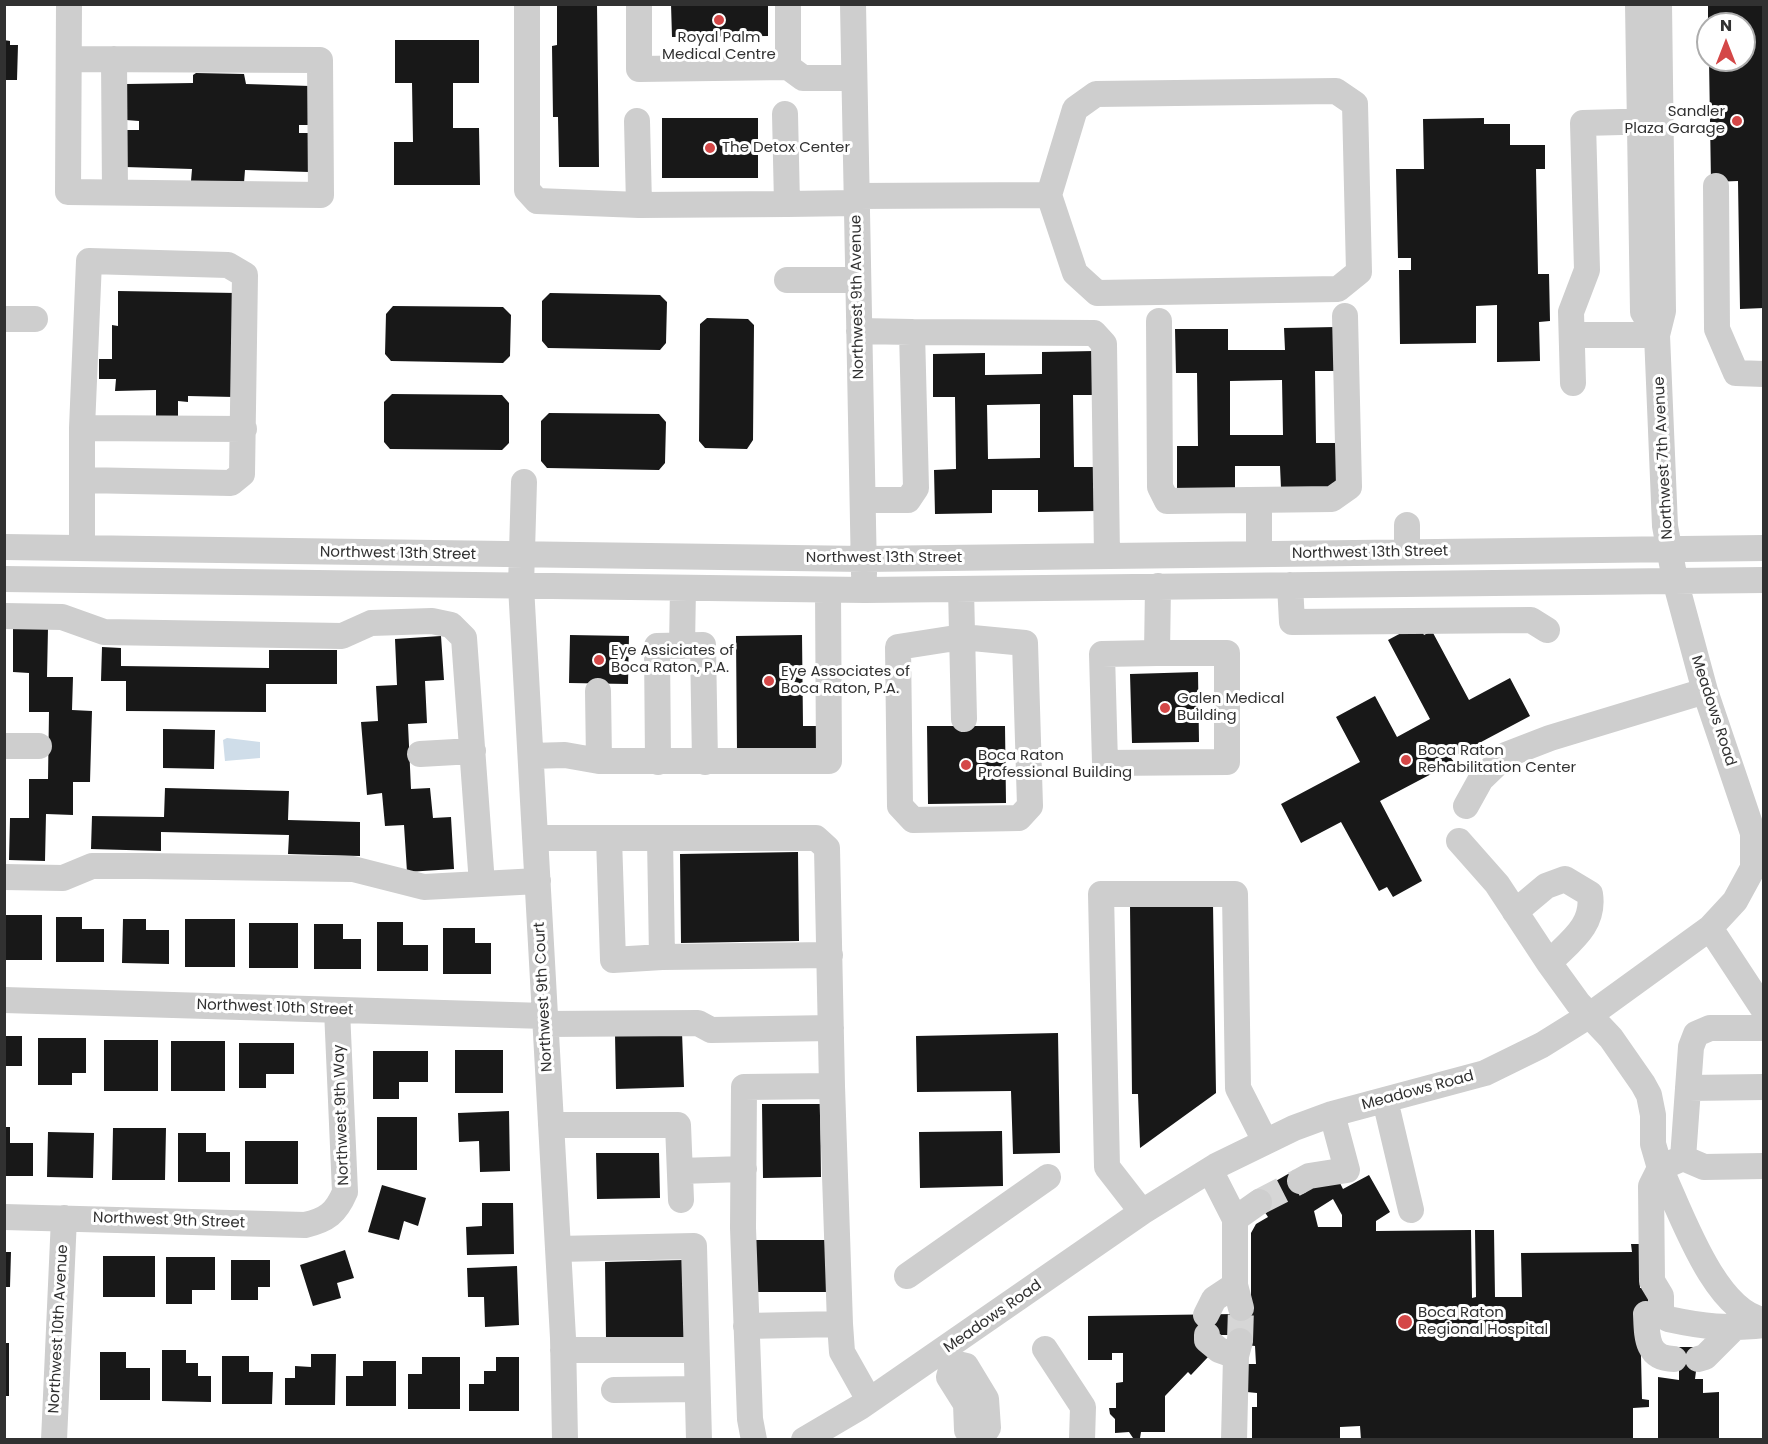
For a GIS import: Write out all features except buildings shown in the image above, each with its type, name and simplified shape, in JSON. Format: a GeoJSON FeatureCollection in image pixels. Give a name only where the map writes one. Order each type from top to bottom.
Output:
{"type":"FeatureCollection","features":[{"type":"Feature","properties":{"kind":"street"},"geometry":{"type":"LineString","coordinates":[[69,4],[68,192],[321,195],[320,60],[69,59]]}},
{"type":"Feature","properties":{"kind":"street"},"geometry":{"type":"LineString","coordinates":[[527,4],[527,190],[537,201],[639,205],[787,204],[1049,195]]}},
{"type":"Feature","properties":{"kind":"street"},"geometry":{"type":"LineString","coordinates":[[639,4],[639,69],[788,67],[803,78],[854,78]]}},
{"type":"Feature","properties":{"kind":"street"},"geometry":{"type":"LineString","coordinates":[[788,4],[788,67]]}},
{"type":"Feature","properties":{"kind":"street","name":"Northwest 9th Avenue"},"geometry":{"type":"LineString","coordinates":[[853,4],[865,590]]}},
{"type":"Feature","properties":{"kind":"street","name":"Northwest 7th Avenue"},"geometry":{"type":"LineString","coordinates":[[1638,4],[1650,121],[1663,311],[1657,335],[1665,526],[1675,580]]}},
{"type":"Feature","properties":{"kind":"street","name":"Northwest 7th Avenue"},"geometry":{"type":"LineString","coordinates":[[1650,121],[1659,4]]}},
{"type":"Feature","properties":{"kind":"street"},"geometry":{"type":"LineString","coordinates":[[114,58],[116,192]]}},
{"type":"Feature","properties":{"kind":"street"},"geometry":{"type":"LineString","coordinates":[[1336,91],[1355,104],[1359,272],[1338,289],[1097,292],[1075,273],[1049,195],[1075,109],[1096,94],[1336,91]]}},
{"type":"Feature","properties":{"kind":"street"},"geometry":{"type":"LineString","coordinates":[[785,114],[787,204]]}},
{"type":"Feature","properties":{"kind":"street"},"geometry":{"type":"LineString","coordinates":[[637,121],[639,205]]}},
{"type":"Feature","properties":{"kind":"street"},"geometry":{"type":"LineString","coordinates":[[1573,383],[1571,312],[1587,270],[1583,123],[1650,121]]}},
{"type":"Feature","properties":{"kind":"street"},"geometry":{"type":"LineString","coordinates":[[1716,186],[1717,329],[1736,374],[1764,374]]}},
{"type":"Feature","properties":{"kind":"street"},"geometry":{"type":"LineString","coordinates":[[82,480],[231,483],[242,474],[245,275],[228,265],[89,261],[82,428],[82,480],[82,548]]}},
{"type":"Feature","properties":{"kind":"street"},"geometry":{"type":"LineString","coordinates":[[787,280],[858,280]]}},
{"type":"Feature","properties":{"kind":"street"},"geometry":{"type":"LineString","coordinates":[[1159,321],[1160,487],[1167,501],[1332,500],[1349,487],[1345,316]]}},
{"type":"Feature","properties":{"kind":"street"},"geometry":{"type":"LineString","coordinates":[[4,318],[35,319]]}},
{"type":"Feature","properties":{"kind":"street"},"geometry":{"type":"LineString","coordinates":[[859,331],[1094,333],[1104,344],[1107,556]]}},
{"type":"Feature","properties":{"kind":"street"},"geometry":{"type":"LineString","coordinates":[[863,500],[908,500],[916,488],[912,332]]}},
{"type":"Feature","properties":{"kind":"street"},"geometry":{"type":"LineString","coordinates":[[1572,335],[1657,335]]}},
{"type":"Feature","properties":{"kind":"street"},"geometry":{"type":"LineString","coordinates":[[82,428],[244,429]]}},
{"type":"Feature","properties":{"kind":"street","name":"Northwest 9th Court"},"geometry":{"type":"LineString","coordinates":[[524,482],[521,586],[558,1249],[565,1440]]}},
{"type":"Feature","properties":{"kind":"street"},"geometry":{"type":"LineString","coordinates":[[1258,500],[1259,554]]}},
{"type":"Feature","properties":{"kind":"street"},"geometry":{"type":"LineString","coordinates":[[1407,525],[1407,552]]}},
{"type":"Feature","properties":{"kind":"street","name":"Northwest 13th Street"},"geometry":{"type":"LineString","coordinates":[[4,547],[864,559],[1764,548]]}},
{"type":"Feature","properties":{"kind":"street","name":"Northwest 13th Street"},"geometry":{"type":"LineString","coordinates":[[4,579],[828,590],[1764,580]]}},
{"type":"Feature","properties":{"kind":"street","name":"Meadows Road"},"geometry":{"type":"LineString","coordinates":[[804,1440],[869,1400],[949,1356],[1142,1212],[1210,1170],[1265,1141],[1332,1114],[1485,1073],[1542,1045],[1590,1015],[1710,928],[1735,901],[1753,868],[1752,793],[1705,691],[1675,580]]}},
{"type":"Feature","properties":{"kind":"street"},"geometry":{"type":"LineString","coordinates":[[1290,585],[1292,622],[1531,620],[1547,630]]}},
{"type":"Feature","properties":{"kind":"street"},"geometry":{"type":"LineString","coordinates":[[1157,653],[1158,586]]}},
{"type":"Feature","properties":{"kind":"street"},"geometry":{"type":"LineString","coordinates":[[682,646],[683,588]]}},
{"type":"Feature","properties":{"kind":"street"},"geometry":{"type":"LineString","coordinates":[[961,589],[964,719]]}},
{"type":"Feature","properties":{"kind":"street"},"geometry":{"type":"LineString","coordinates":[[531,756],[565,755],[599,761],[658,762],[829,761],[828,590]]}},
{"type":"Feature","properties":{"kind":"street"},"geometry":{"type":"LineString","coordinates":[[4,616],[62,617],[104,632],[342,636],[371,622],[432,621],[451,625],[464,638],[483,884]]}},
{"type":"Feature","properties":{"kind":"street"},"geometry":{"type":"LineString","coordinates":[[962,637],[1025,643],[1030,806],[1019,818],[913,820],[900,807],[898,647],[962,637]]}},
{"type":"Feature","properties":{"kind":"street"},"geometry":{"type":"LineString","coordinates":[[658,762],[657,646],[703,645],[705,762]]}},
{"type":"Feature","properties":{"kind":"street"},"geometry":{"type":"LineString","coordinates":[[1157,653],[1227,653],[1227,762],[1105,763],[1102,654],[1157,653]]}},
{"type":"Feature","properties":{"kind":"street"},"geometry":{"type":"LineString","coordinates":[[598,691],[599,761]]}},
{"type":"Feature","properties":{"kind":"street"},"geometry":{"type":"LineString","coordinates":[[1466,807],[1480,779],[1506,755],[1550,738],[1705,691]]}},
{"type":"Feature","properties":{"kind":"street"},"geometry":{"type":"LineString","coordinates":[[4,746],[39,746]]}},
{"type":"Feature","properties":{"kind":"street"},"geometry":{"type":"LineString","coordinates":[[420,753],[472,752]]}},
{"type":"Feature","properties":{"kind":"street"},"geometry":{"type":"LineString","coordinates":[[536,838],[816,838],[828,848],[832,1086],[842,1352],[869,1400]]}},
{"type":"Feature","properties":{"kind":"street"},"geometry":{"type":"LineString","coordinates":[[609,838],[613,960],[662,957],[830,955]]}},
{"type":"Feature","properties":{"kind":"street"},"geometry":{"type":"LineString","coordinates":[[660,838],[662,957]]}},
{"type":"Feature","properties":{"kind":"street"},"geometry":{"type":"LineString","coordinates":[[1459,841],[1497,884],[1549,963],[1611,1038],[1649,1095],[1653,1115],[1653,1144],[1660,1168],[1715,1281],[1741,1311],[1764,1320]]}},
{"type":"Feature","properties":{"kind":"street"},"geometry":{"type":"LineString","coordinates":[[4,877],[63,878],[92,866],[353,869],[424,887],[538,881]]}},
{"type":"Feature","properties":{"kind":"street"},"geometry":{"type":"LineString","coordinates":[[1515,912],[1546,886],[1565,879],[1590,894],[1592,909],[1584,927],[1549,963]]}},
{"type":"Feature","properties":{"kind":"street"},"geometry":{"type":"LineString","coordinates":[[1142,1212],[1107,1167],[1101,894],[1235,894],[1238,1089],[1265,1141]]}},
{"type":"Feature","properties":{"kind":"street"},"geometry":{"type":"LineString","coordinates":[[1710,928],[1764,1010]]}},
{"type":"Feature","properties":{"kind":"street","name":"Northwest 10th Street"},"geometry":{"type":"LineString","coordinates":[[4,1000],[338,1010],[545,1020],[698,1023],[711,1030],[831,1028]]}},
{"type":"Feature","properties":{"kind":"street","name":"Northwest 9th Way"},"geometry":{"type":"LineString","coordinates":[[330,1215],[338,1209],[345,1191],[338,1010]]}},
{"type":"Feature","properties":{"kind":"street"},"geometry":{"type":"LineString","coordinates":[[1683,1158],[1690,1047],[1696,1034],[1710,1028],[1764,1028]]}},
{"type":"Feature","properties":{"kind":"street"},"geometry":{"type":"LineString","coordinates":[[754,1440],[750,1419],[747,1326],[744,1087],[832,1086]]}},
{"type":"Feature","properties":{"kind":"street"},"geometry":{"type":"LineString","coordinates":[[1688,1089],[1764,1087]]}},
{"type":"Feature","properties":{"kind":"street"},"geometry":{"type":"LineString","coordinates":[[1385,1100],[1411,1210]]}},
{"type":"Feature","properties":{"kind":"street"},"geometry":{"type":"LineString","coordinates":[[1300,1181],[1309,1176],[1347,1170],[1332,1114]]}},
{"type":"Feature","properties":{"kind":"street"},"geometry":{"type":"LineString","coordinates":[[551,1125],[678,1125],[681,1200]]}},
{"type":"Feature","properties":{"kind":"street"},"geometry":{"type":"LineString","coordinates":[[1764,1166],[1704,1167],[1683,1158],[1660,1168],[1652,1186],[1649,1284],[1661,1296],[1661,1312],[1668,1319],[1691,1321],[1706,1328],[1764,1325]]}},
{"type":"Feature","properties":{"kind":"street"},"geometry":{"type":"LineString","coordinates":[[680,1171],[744,1168]]}},
{"type":"Feature","properties":{"kind":"street"},"geometry":{"type":"LineString","coordinates":[[1210,1170],[1235,1219],[1238,1296],[1214,1299],[1206,1325],[1207,1340],[1219,1350],[1238,1349],[1234,1440]]}},
{"type":"Feature","properties":{"kind":"street"},"geometry":{"type":"LineString","coordinates":[[907,1276],[1048,1177]]}},
{"type":"Feature","properties":{"kind":"street"},"geometry":{"type":"LineString","coordinates":[[1235,1219],[1258,1202]]}},
{"type":"Feature","properties":{"kind":"street","name":"Northwest 9th Street"},"geometry":{"type":"LineString","coordinates":[[4,1217],[305,1225],[323,1221],[330,1215]]}},
{"type":"Feature","properties":{"kind":"street","name":"Northwest 10th Avenue"},"geometry":{"type":"LineString","coordinates":[[54,1440],[64,1218]]}},
{"type":"Feature","properties":{"kind":"street"},"geometry":{"type":"LineString","coordinates":[[558,1249],[694,1246],[699,1440]]}},
{"type":"Feature","properties":{"kind":"street"},"geometry":{"type":"LineString","coordinates":[[1691,1321],[1710,1313],[1726,1296]]}},
{"type":"Feature","properties":{"kind":"street"},"geometry":{"type":"LineString","coordinates":[[1646,1314],[1647,1339],[1652,1350],[1660,1358],[1705,1357],[1734,1328]]}},
{"type":"Feature","properties":{"kind":"street"},"geometry":{"type":"LineString","coordinates":[[747,1326],[840,1324]]}},
{"type":"Feature","properties":{"kind":"street"},"geometry":{"type":"LineString","coordinates":[[1045,1349],[1083,1407],[1082,1440]]}},
{"type":"Feature","properties":{"kind":"street"},"geometry":{"type":"LineString","coordinates":[[563,1350],[696,1350]]}},
{"type":"Feature","properties":{"kind":"street"},"geometry":{"type":"LineString","coordinates":[[949,1356],[949,1377],[966,1404],[968,1430],[980,1439]]}},
{"type":"Feature","properties":{"kind":"street"},"geometry":{"type":"LineString","coordinates":[[614,1390],[697,1389]]}},
{"type":"Feature","properties":{"kind":"shaded area"},"geometry":{"type":"Polygon","coordinates":[[[227,738],[260,742],[260,758],[225,761],[223,740],[227,738]]]}},
{"type":"Feature","properties":{"kind":"tunnel"},"geometry":{"type":"LineString","coordinates":[[1259,1202],[1300,1181]]}},
{"type":"Feature","properties":{"kind":"tunnel"},"geometry":{"type":"LineString","coordinates":[[1240,1341],[1241,1308]]}},
{"type":"Feature","properties":{"kind":"place","name":"Royal Palm Medical Centre"},"geometry":{"type":"Point","coordinates":[719,20]}},
{"type":"Feature","properties":{"kind":"place","name":"Sandler Plaza Garage"},"geometry":{"type":"Point","coordinates":[1737,121]}},
{"type":"Feature","properties":{"kind":"place","name":"The Detox Center"},"geometry":{"type":"Point","coordinates":[710,148]}},
{"type":"Feature","properties":{"kind":"place","name":"Eye Assiciates of Boca Raton, P.A."},"geometry":{"type":"Point","coordinates":[599,660]}},
{"type":"Feature","properties":{"kind":"place","name":"Eye Associates of Boca Raton, P.A."},"geometry":{"type":"Point","coordinates":[769,681]}},
{"type":"Feature","properties":{"kind":"place","name":"Galen Medical Building"},"geometry":{"type":"Point","coordinates":[1165,708]}},
{"type":"Feature","properties":{"kind":"place","name":"Boca Raton Rehabilitation Center"},"geometry":{"type":"Point","coordinates":[1406,760]}},
{"type":"Feature","properties":{"kind":"place","name":"Boca Raton Professional Building"},"geometry":{"type":"Point","coordinates":[966,765]}},
{"type":"Feature","properties":{"kind":"place","name":"Boca Raton Regional Hospital"},"geometry":{"type":"Point","coordinates":[1405,1322]}}]}
